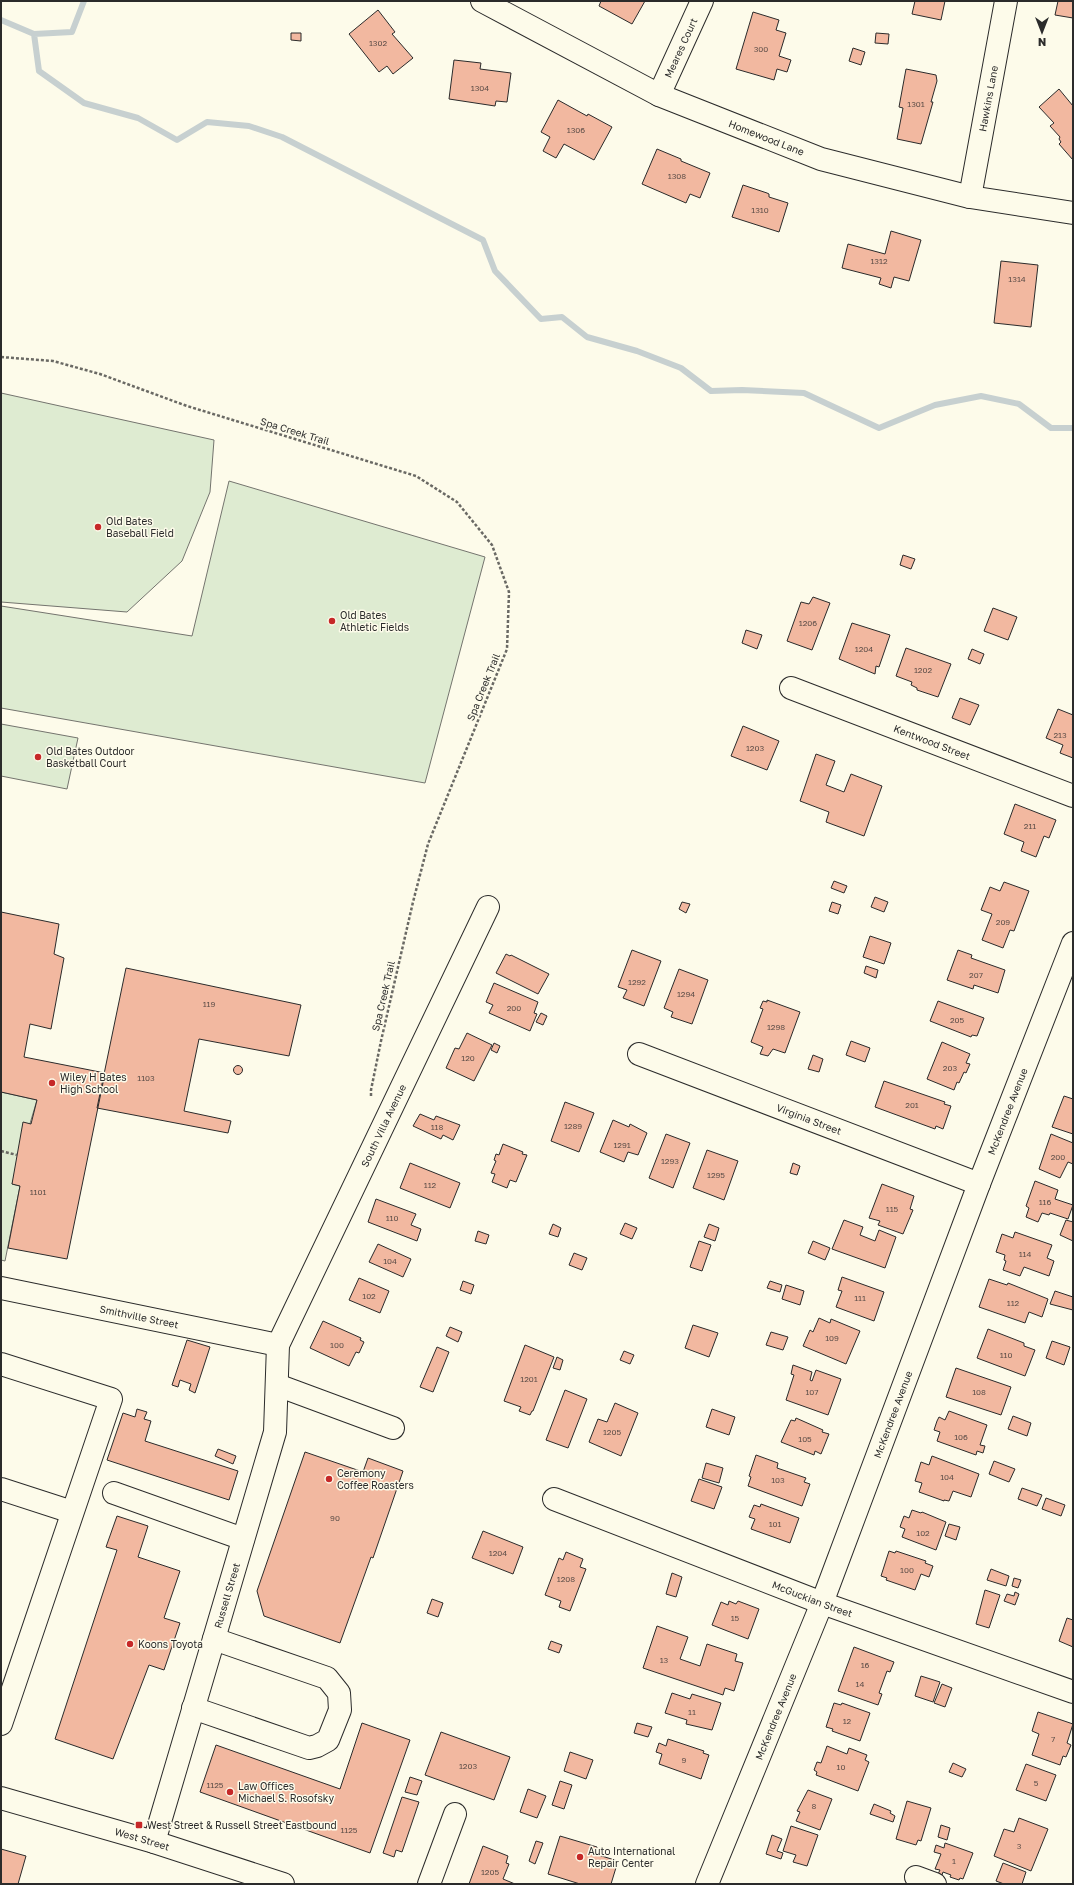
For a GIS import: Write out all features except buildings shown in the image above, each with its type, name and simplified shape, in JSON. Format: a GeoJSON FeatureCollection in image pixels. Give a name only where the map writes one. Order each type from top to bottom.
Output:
{"type":"FeatureCollection","features":[{"type":"Feature","properties":{"kind":"street","name":"Homewood Lane"},"geometry":{"type":"LineString","coordinates":[[482,1],[659,95],[821,159],[970,197],[1073,213]]}},
{"type":"Feature","properties":{"kind":"street","name":"Meares Court"},"geometry":{"type":"LineString","coordinates":[[659,95],[702,1]]}},
{"type":"Feature","properties":{"kind":"street","name":"Hawkins Lane"},"geometry":{"type":"LineString","coordinates":[[970,197],[1006,1]]}},
{"type":"Feature","properties":{"kind":"street","name":"Kentwood Street"},"geometry":{"type":"LineString","coordinates":[[792,688],[1073,796]]}},
{"type":"Feature","properties":{"kind":"street","name":"South Villa Avenue"},"geometry":{"type":"LineString","coordinates":[[278,1344],[488,907]]}},
{"type":"Feature","properties":{"kind":"street","name":"McKendree Avenue"},"geometry":{"type":"LineString","coordinates":[[707,1884],[822,1603],[978,1184],[1073,943]]}},
{"type":"Feature","properties":{"kind":"street","name":"Virginia Street"},"geometry":{"type":"LineString","coordinates":[[639,1054],[978,1184]]}},
{"type":"Feature","properties":{"kind":"street","name":"Smithville Street"},"geometry":{"type":"LineString","coordinates":[[1,1288],[278,1344]]}},
{"type":"Feature","properties":{"kind":"street","name":"Russell Street"},"geometry":{"type":"LineString","coordinates":[[154,1842],[275,1432],[278,1344]]}},
{"type":"Feature","properties":{"kind":"street"},"geometry":{"type":"LineString","coordinates":[[1,1364],[111,1399],[1,1724]]}},
{"type":"Feature","properties":{"kind":"street"},"geometry":{"type":"LineString","coordinates":[[277,1385],[393,1428]]}},
{"type":"Feature","properties":{"kind":"street"},"geometry":{"type":"LineString","coordinates":[[1,1489],[72,1512]]}},
{"type":"Feature","properties":{"kind":"street"},"geometry":{"type":"LineString","coordinates":[[114,1493],[244,1539]]}},
{"type":"Feature","properties":{"kind":"street","name":"McGuckian Street"},"geometry":{"type":"LineString","coordinates":[[554,1499],[822,1603],[1073,1692]]}},
{"type":"Feature","properties":{"kind":"street"},"geometry":{"type":"LineString","coordinates":[[193,1708],[309,1748],[317,1746],[328,1740],[340,1710],[339,1693],[328,1678],[214,1639]]}},
{"type":"Feature","properties":{"kind":"street","name":"West Street"},"geometry":{"type":"LineString","coordinates":[[1,1798],[154,1842],[283,1884]]}},
{"type":"Feature","properties":{"kind":"street"},"geometry":{"type":"LineString","coordinates":[[429,1884],[455,1814]]}},
{"type":"Feature","properties":{"kind":"path","name":"Spa Creek Trail"},"geometry":{"type":"LineString","coordinates":[[1,357],[53,361],[100,374],[187,406],[416,476],[457,502],[492,545],[509,592],[507,649],[428,844],[381,1041],[371,1090],[372,1105]]}},
{"type":"Feature","properties":{"kind":"path"},"geometry":{"type":"LineString","coordinates":[[1,1152],[18,1155]]}},
{"type":"Feature","properties":{"kind":"green space","name":"Old Bates Baseball Field"},"geometry":{"type":"Polygon","coordinates":[[[1,393],[214,440],[210,492],[182,561],[127,612],[1,602],[1,393]]]}},
{"type":"Feature","properties":{"kind":"green space","name":"Old Bates Athletic Fields"},"geometry":{"type":"Polygon","coordinates":[[[229,481],[485,557],[425,783],[1,708],[1,606],[192,636],[229,481]]]}},
{"type":"Feature","properties":{"kind":"green space","name":"Old Bates Outdoor Basketball Court"},"geometry":{"type":"Polygon","coordinates":[[[1,724],[78,738],[67,789],[1,776],[1,724]]]}},
{"type":"Feature","properties":{"kind":"green space"},"geometry":{"type":"Polygon","coordinates":[[[1,1092],[37,1100],[12,1184],[20,1186],[5,1261],[1,1260],[1,1092]]]}},
{"type":"Feature","properties":{"kind":"waterway"},"geometry":{"type":"LineString","coordinates":[[34,34],[72,32],[84,1]]}},
{"type":"Feature","properties":{"kind":"waterway"},"geometry":{"type":"LineString","coordinates":[[1,20],[34,34],[39,71],[84,103],[138,118],[177,140],[207,122],[249,126],[282,137],[483,240],[495,271],[541,319],[562,317],[587,337],[637,351],[681,368],[711,391],[742,390],[804,393],[879,428],[935,405],[981,396],[1019,404],[1051,428],[1073,428]]}},
{"type":"Feature","properties":{"kind":"place","name":"Old Bates Baseball Field"},"geometry":{"type":"Point","coordinates":[98,527]}},
{"type":"Feature","properties":{"kind":"place","name":"Old Bates Athletic Fields"},"geometry":{"type":"Point","coordinates":[332,621]}},
{"type":"Feature","properties":{"kind":"place","name":"Old Bates Outdoor Basketball Court"},"geometry":{"type":"Point","coordinates":[38,757]}},
{"type":"Feature","properties":{"kind":"place","name":"Wiley H Bates High School"},"geometry":{"type":"Point","coordinates":[52,1083]}},
{"type":"Feature","properties":{"kind":"place","name":"Ceremony Coffee Roasters"},"geometry":{"type":"Point","coordinates":[329,1479]}},
{"type":"Feature","properties":{"kind":"place","name":"Koons Toyota"},"geometry":{"type":"Point","coordinates":[130,1644]}},
{"type":"Feature","properties":{"kind":"place","name":"Law Offices Michael S. Rosofsky"},"geometry":{"type":"Point","coordinates":[230,1792]}},
{"type":"Feature","properties":{"kind":"place","name":"West Street & Russell Street Eastbound"},"geometry":{"type":"Point","coordinates":[139,1825]}},
{"type":"Feature","properties":{"kind":"place","name":"Auto International Repair Center"},"geometry":{"type":"Point","coordinates":[580,1857]}}]}
